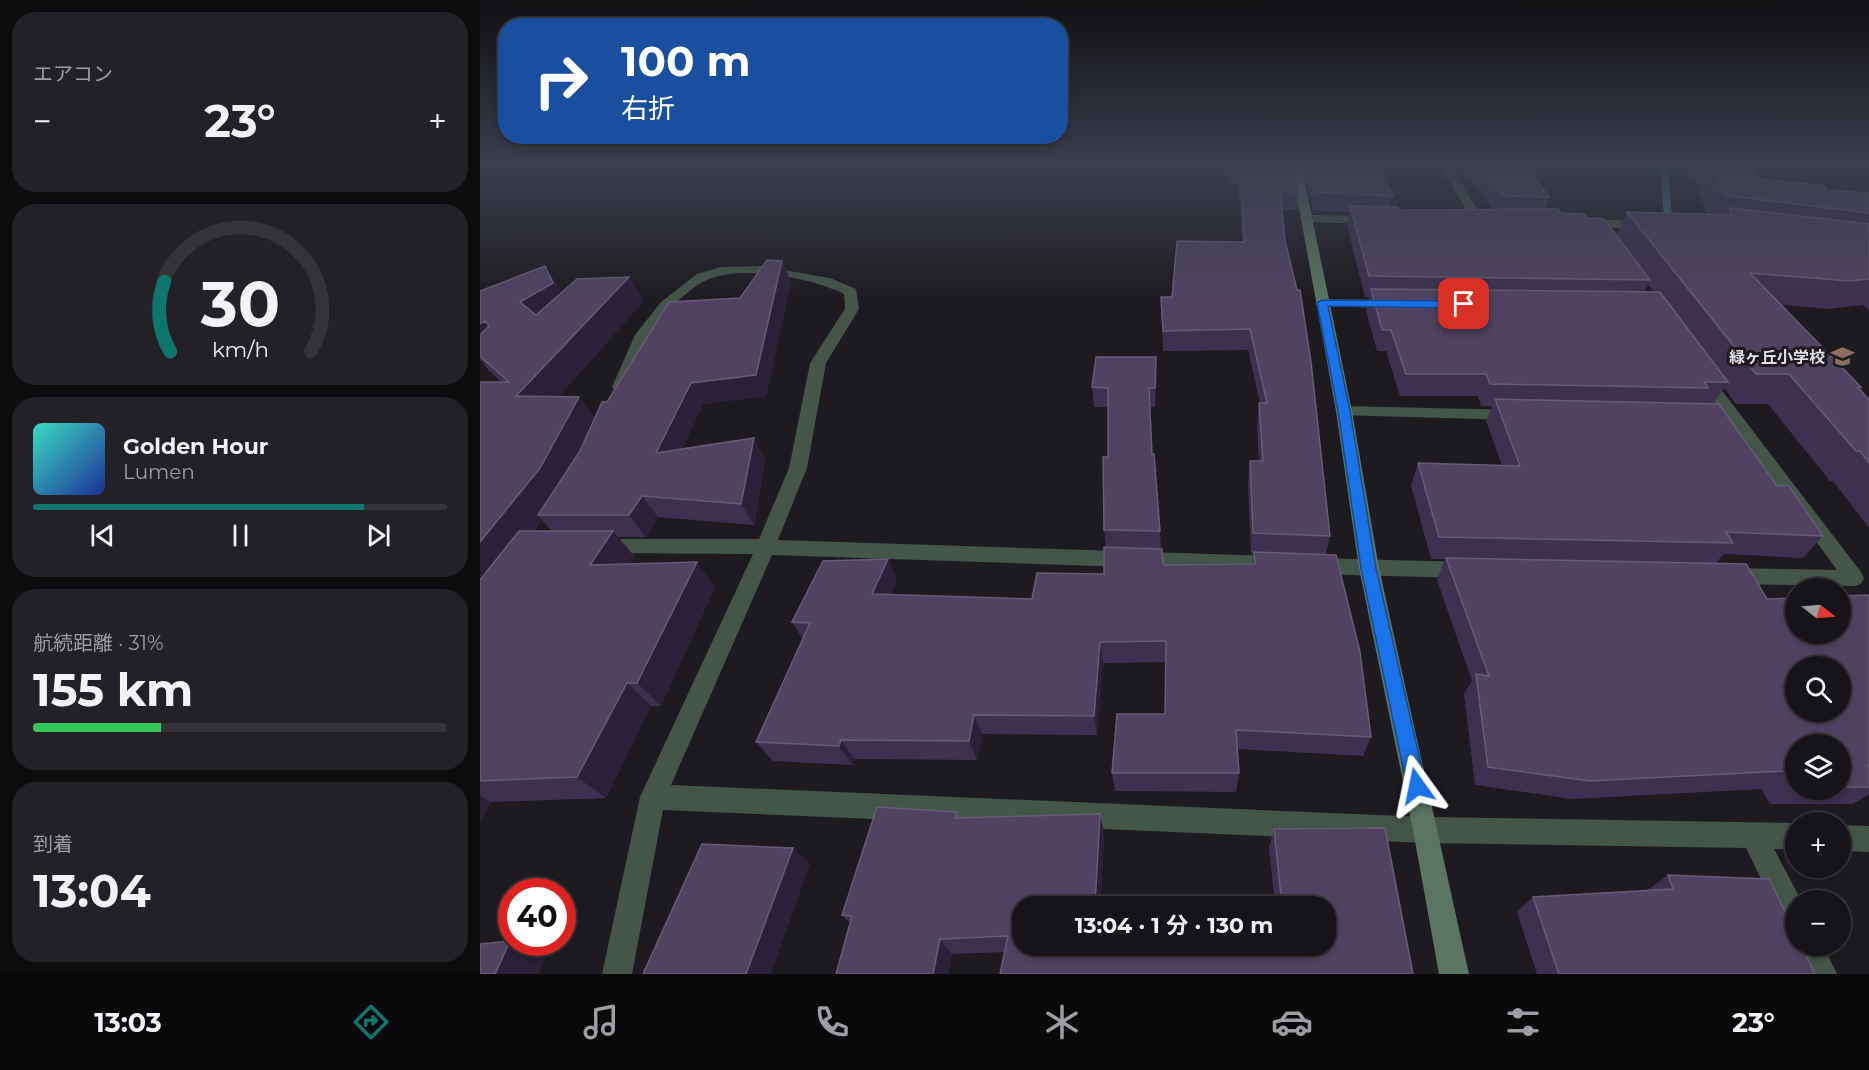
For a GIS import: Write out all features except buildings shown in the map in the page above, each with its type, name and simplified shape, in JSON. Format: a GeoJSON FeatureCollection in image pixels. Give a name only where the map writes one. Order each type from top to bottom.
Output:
{"type":"FeatureCollection","features":[{"type":"Feature","properties":{"kind":"street"},"geometry":{"type":"LineString","coordinates":[[1304,209],[1344,411],[1369,568],[1426,830],[1454,974]]}},
{"type":"Feature","properties":{"kind":"street"},"geometry":{"type":"LineString","coordinates":[[1472,209],[1479,221]]}},
{"type":"Feature","properties":{"kind":"street"},"geometry":{"type":"LineString","coordinates":[[1306,219],[1386,220]]}},
{"type":"Feature","properties":{"kind":"street"},"geometry":{"type":"LineString","coordinates":[[1571,222],[1665,226]]}},
{"type":"Feature","properties":{"kind":"street"},"geometry":{"type":"LineString","coordinates":[[1594,223],[1607,241]]}},
{"type":"Feature","properties":{"kind":"street"},"geometry":{"type":"LineString","coordinates":[[612,408],[642,335],[666,305],[702,277],[721,271],[760,270],[830,282],[851,292],[852,309],[818,363],[798,468],[766,547],[653,797],[617,974]]}},
{"type":"Feature","properties":{"kind":"street"},"geometry":{"type":"LineString","coordinates":[[1322,303],[1405,304]]}},
{"type":"Feature","properties":{"kind":"street"},"geometry":{"type":"LineString","coordinates":[[1694,363],[1854,578],[1712,575]]}},
{"type":"Feature","properties":{"kind":"street"},"geometry":{"type":"LineString","coordinates":[[1344,411],[1533,415]]}},
{"type":"Feature","properties":{"kind":"street"},"geometry":{"type":"LineString","coordinates":[[1711,418],[1735,419]]}},
{"type":"Feature","properties":{"kind":"street"},"geometry":{"type":"LineString","coordinates":[[581,546],[766,547],[1487,570]]}},
{"type":"Feature","properties":{"kind":"street"},"geometry":{"type":"LineString","coordinates":[[653,797],[1426,830],[1785,835]]}},
{"type":"Feature","properties":{"kind":"street"},"geometry":{"type":"LineString","coordinates":[[1753,834],[1785,898]]}},
{"type":"Feature","properties":{"kind":"street"},"geometry":{"type":"LineString","coordinates":[[1851,838],[1869,839]]}},
{"type":"Feature","properties":{"kind":"street"},"geometry":{"type":"LineString","coordinates":[[1813,956],[1822,974]]}},
{"type":"Feature","properties":{"kind":"waterway"},"geometry":{"type":"LineString","coordinates":[[1667,209],[1668,217]]}},
{"type":"Feature","properties":{"kind":"place","name":"緑ヶ丘小学校"},"geometry":{"type":"Point","coordinates":[1843,357]}},
{"type":"Feature","properties":{"kind":"route"},"geometry":{"type":"LineString","coordinates":[[1417,786],[1369,568],[1344,411],[1322,303],[1464,304]]}}]}
